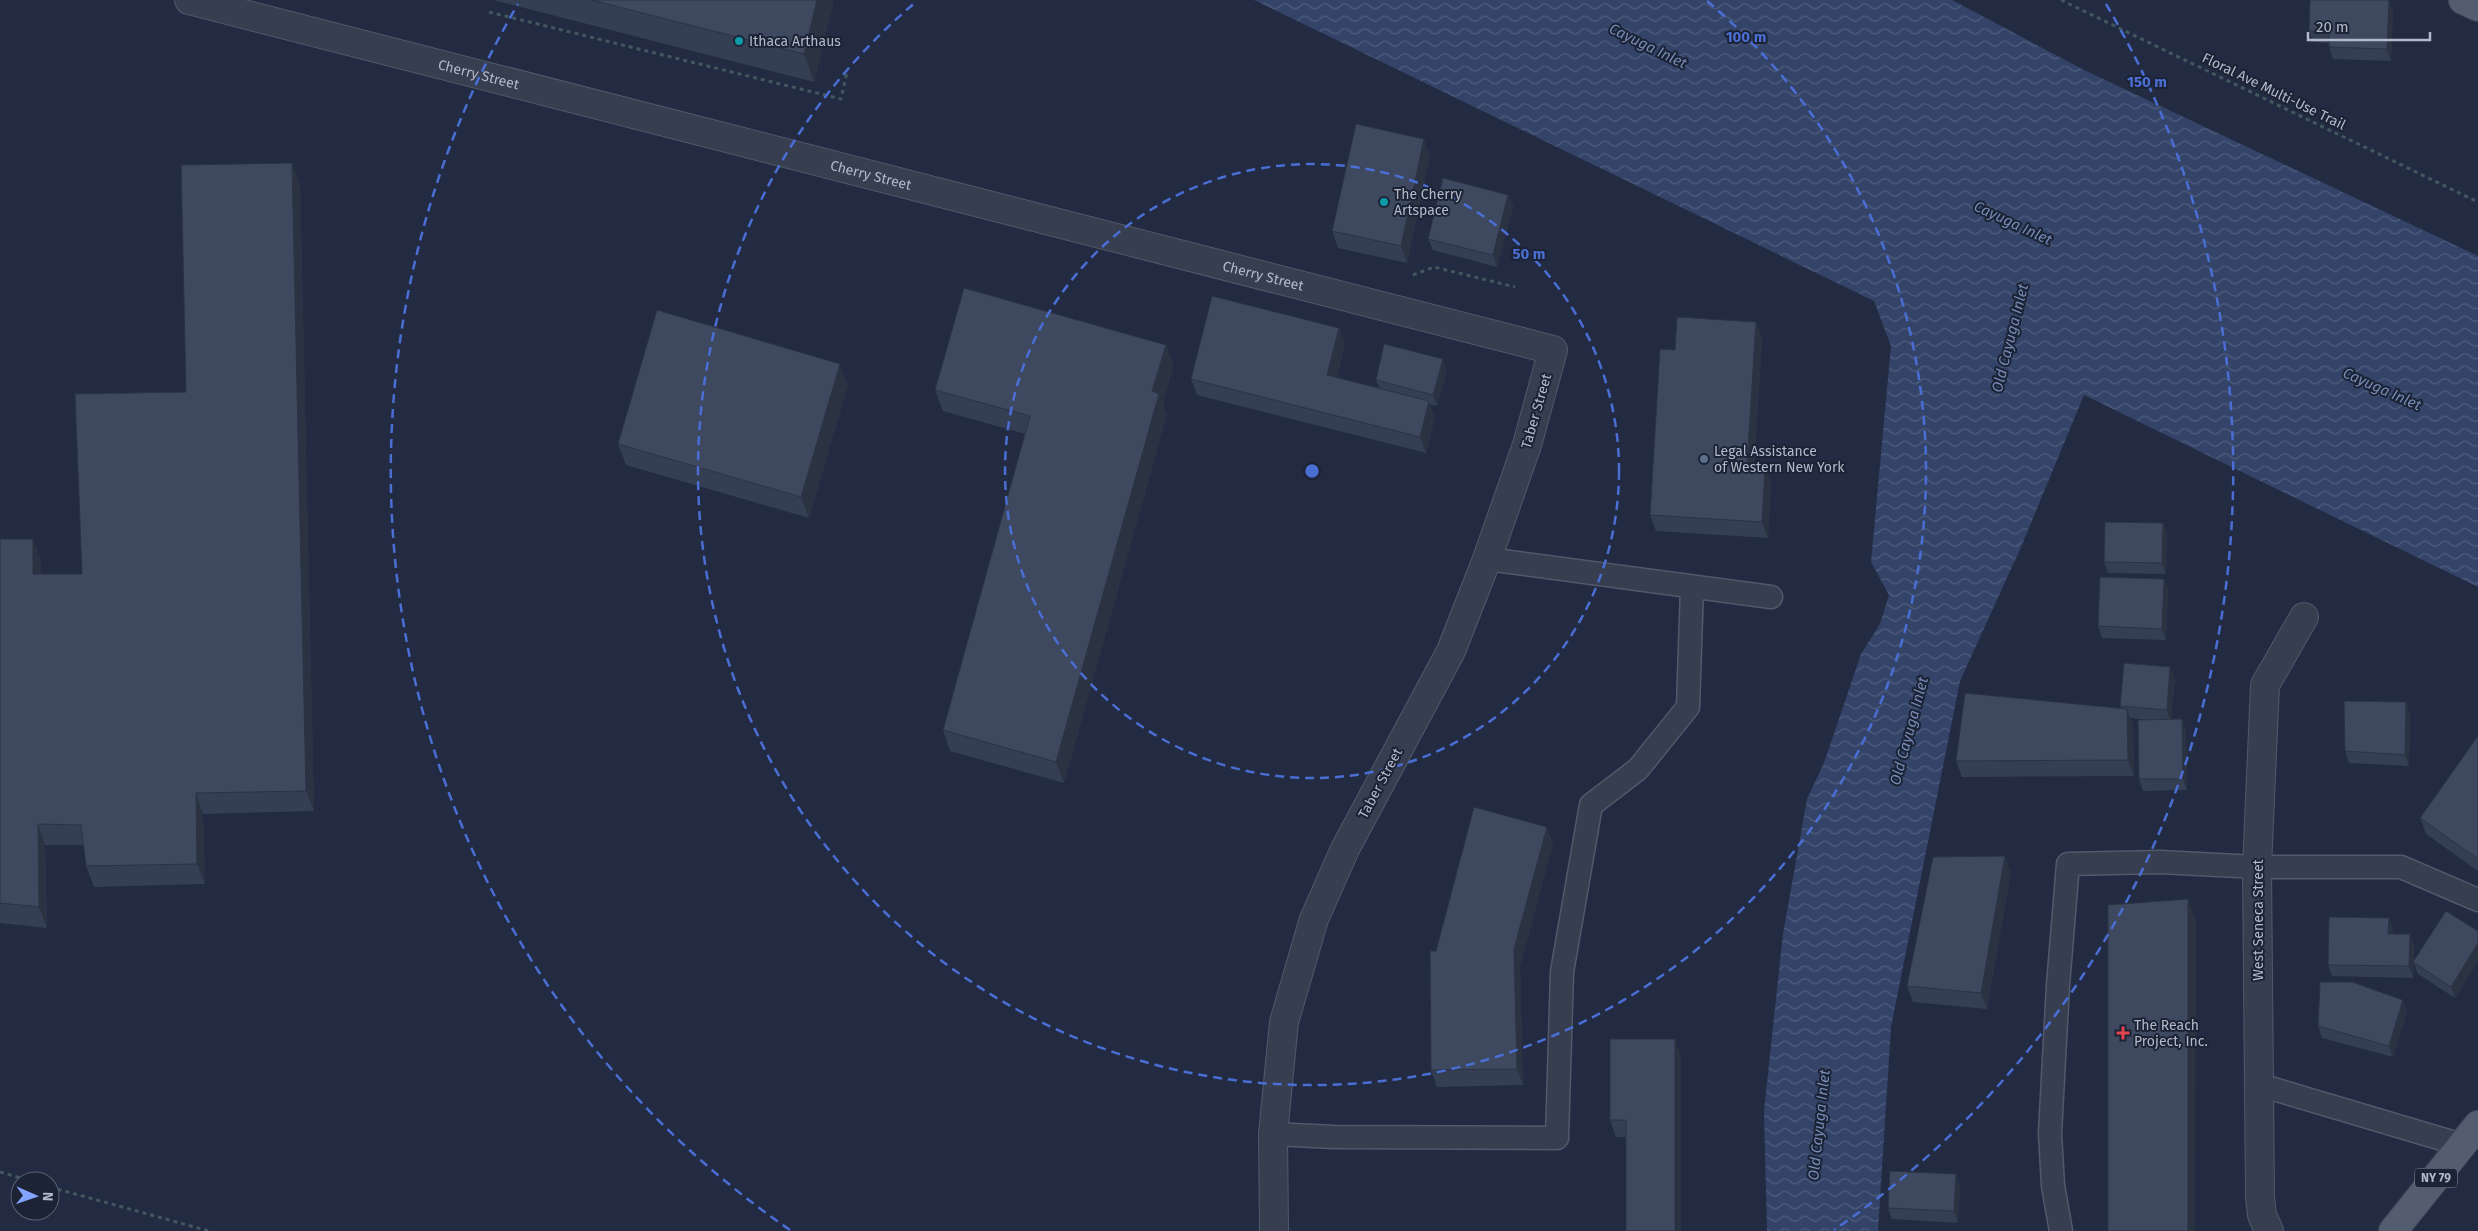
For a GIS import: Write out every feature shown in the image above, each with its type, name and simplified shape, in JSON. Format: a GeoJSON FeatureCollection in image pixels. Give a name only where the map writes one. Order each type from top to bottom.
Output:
{"type":"FeatureCollection","features":[{"type":"Feature","properties":{"kind":"main road"},"geometry":{"type":"LineString","coordinates":[[2463,0],[2478,7]]}},
{"type":"Feature","properties":{"kind":"main road","name":"NY 79"},"geometry":{"type":"LineString","coordinates":[[2393,1231],[2470,1135]]}},
{"type":"Feature","properties":{"kind":"street","name":"Cherry Street"},"geometry":{"type":"LineString","coordinates":[[190,0],[1553,350]]}},
{"type":"Feature","properties":{"kind":"street","name":"Taber Street"},"geometry":{"type":"LineString","coordinates":[[1274,1231],[1273,1134],[1284,1022],[1314,919],[1345,849],[1451,651],[1487,559],[1527,445],[1553,350]]}},
{"type":"Feature","properties":{"kind":"street","name":"West Seneca Street"},"geometry":{"type":"LineString","coordinates":[[2269,1231],[2262,1215],[2260,1198],[2257,867],[2265,685],[2304,618]]}},
{"type":"Feature","properties":{"kind":"lane"},"geometry":{"type":"LineString","coordinates":[[1487,559],[1771,597]]}},
{"type":"Feature","properties":{"kind":"lane"},"geometry":{"type":"LineString","coordinates":[[1273,1134],[1333,1137],[1557,1138],[1562,972],[1591,805],[1638,769],[1688,707],[1692,586]]}},
{"type":"Feature","properties":{"kind":"lane"},"geometry":{"type":"LineString","coordinates":[[2061,1231],[2053,1186],[2050,1133],[2058,985],[2068,864],[2160,862],[2257,867],[2401,867],[2478,900]]}},
{"type":"Feature","properties":{"kind":"lane"},"geometry":{"type":"LineString","coordinates":[[2260,1085],[2470,1135]]}},
{"type":"Feature","properties":{"kind":"path","name":"Floral Ave Multi-Use Trail"},"geometry":{"type":"LineString","coordinates":[[2061,0],[2478,202]]}},
{"type":"Feature","properties":{"kind":"path"},"geometry":{"type":"LineString","coordinates":[[489,12],[840,99],[847,72]]}},
{"type":"Feature","properties":{"kind":"path"},"geometry":{"type":"LineString","coordinates":[[1406,273],[1415,276],[1434,266],[1515,287]]}},
{"type":"Feature","properties":{"kind":"path"},"geometry":{"type":"LineString","coordinates":[[60,1190],[209,1231]]}},
{"type":"Feature","properties":{"kind":"water"},"geometry":{"type":"Polygon","coordinates":[[[1254,0],[1952,0],[2084,70],[2478,256],[2478,587],[2084,395],[2021,547],[1960,681],[1891,1027],[1878,1231],[1767,1231],[1764,1111],[1783,934],[1807,799],[1824,763],[1861,654],[1880,624],[1889,595],[1871,562],[1891,346],[1874,301],[1254,0]]]}},
{"type":"Feature","properties":{"kind":"building"},"geometry":{"type":"Polygon","coordinates":[[[591,0],[817,0],[804,54],[591,0]]]}},
{"type":"Feature","properties":{"kind":"building"},"geometry":{"type":"Polygon","coordinates":[[[2310,0],[2389,0],[2387,49],[2329,47],[2329,32],[2309,31],[2310,0]]]}},
{"type":"Feature","properties":{"kind":"building","name":"The Cherry Artspace"},"geometry":{"type":"Polygon","coordinates":[[[1356,124],[1424,139],[1401,246],[1332,231],[1356,124]]]}},
{"type":"Feature","properties":{"kind":"building"},"geometry":{"type":"Polygon","coordinates":[[[292,163],[306,791],[196,793],[197,864],[86,866],[81,825],[38,824],[39,907],[0,903],[0,539],[33,539],[33,574],[82,574],[75,394],[186,392],[181,165],[292,163]]]}},
{"type":"Feature","properties":{"kind":"building"},"geometry":{"type":"Polygon","coordinates":[[[1443,178],[1508,195],[1493,255],[1428,239],[1443,178]]]}},
{"type":"Feature","properties":{"kind":"building"},"geometry":{"type":"Polygon","coordinates":[[[964,288],[1166,345],[1152,391],[1159,394],[1056,762],[943,730],[1030,416],[935,390],[964,288]]]}},
{"type":"Feature","properties":{"kind":"building"},"geometry":{"type":"Polygon","coordinates":[[[1212,296],[1339,328],[1327,375],[1429,401],[1420,437],[1191,379],[1212,296]]]}},
{"type":"Feature","properties":{"kind":"building"},"geometry":{"type":"Polygon","coordinates":[[[657,310],[840,364],[801,497],[618,444],[657,310]]]}},
{"type":"Feature","properties":{"kind":"building"},"geometry":{"type":"Polygon","coordinates":[[[1677,317],[1756,322],[1747,467],[1765,468],[1762,522],[1650,515],[1660,349],[1675,350],[1677,317]]]}},
{"type":"Feature","properties":{"kind":"building"},"geometry":{"type":"Polygon","coordinates":[[[1384,344],[1443,359],[1433,395],[1376,380],[1384,344]]]}},
{"type":"Feature","properties":{"kind":"building"},"geometry":{"type":"Polygon","coordinates":[[[2105,522],[2163,523],[2162,563],[2104,562],[2105,522]]]}},
{"type":"Feature","properties":{"kind":"building"},"geometry":{"type":"Polygon","coordinates":[[[2100,577],[2164,579],[2162,629],[2098,626],[2100,577]]]}},
{"type":"Feature","properties":{"kind":"building"},"geometry":{"type":"Polygon","coordinates":[[[2124,663],[2170,667],[2167,710],[2120,706],[2124,663]]]}},
{"type":"Feature","properties":{"kind":"building"},"geometry":{"type":"Polygon","coordinates":[[[1965,693],[2127,709],[2128,760],[1956,761],[1965,693]]]}},
{"type":"Feature","properties":{"kind":"building"},"geometry":{"type":"Polygon","coordinates":[[[2344,701],[2406,702],[2405,755],[2345,751],[2344,701]]]}},
{"type":"Feature","properties":{"kind":"building"},"geometry":{"type":"Polygon","coordinates":[[[2182,719],[2183,779],[2139,779],[2138,720],[2182,719]]]}},
{"type":"Feature","properties":{"kind":"building"},"geometry":{"type":"Polygon","coordinates":[[[2478,736],[2478,859],[2420,818],[2478,736]]]}},
{"type":"Feature","properties":{"kind":"building"},"geometry":{"type":"Polygon","coordinates":[[[1474,807],[1547,827],[1514,949],[1517,1069],[1431,1070],[1430,951],[1436,951],[1474,807]]]}},
{"type":"Feature","properties":{"kind":"building"},"geometry":{"type":"Polygon","coordinates":[[[2005,856],[1981,993],[1907,986],[1933,857],[2005,856]]]}},
{"type":"Feature","properties":{"kind":"building"},"geometry":{"type":"Polygon","coordinates":[[[2188,899],[2188,1231],[2108,1231],[2108,905],[2188,899]]]}},
{"type":"Feature","properties":{"kind":"building"},"geometry":{"type":"Polygon","coordinates":[[[2446,911],[2478,931],[2478,943],[2451,987],[2413,962],[2446,911]]]}},
{"type":"Feature","properties":{"kind":"building"},"geometry":{"type":"Polygon","coordinates":[[[2329,917],[2389,918],[2388,934],[2410,934],[2409,966],[2328,965],[2329,917]]]}},
{"type":"Feature","properties":{"kind":"building"},"geometry":{"type":"Polygon","coordinates":[[[2320,982],[2352,982],[2403,1000],[2389,1046],[2318,1026],[2320,982]]]}},
{"type":"Feature","properties":{"kind":"building"},"geometry":{"type":"Polygon","coordinates":[[[1610,1039],[1675,1039],[1675,1231],[1626,1231],[1626,1120],[1610,1120],[1610,1039]]]}},
{"type":"Feature","properties":{"kind":"building"},"geometry":{"type":"Polygon","coordinates":[[[1890,1171],[1956,1174],[1954,1211],[1888,1208],[1890,1171]]]}},
{"type":"Feature","properties":{"kind":"place","name":"Ithaca Arthaus"},"geometry":{"type":"Point","coordinates":[739,41]}},
{"type":"Feature","properties":{"kind":"place","name":"The Cherry Artspace"},"geometry":{"type":"Point","coordinates":[1384,202]}},
{"type":"Feature","properties":{"kind":"place","name":"Legal Assistance of Western New York"},"geometry":{"type":"Point","coordinates":[1704,459]}},
{"type":"Feature","properties":{"kind":"place","name":"The Reach Project, Inc."},"geometry":{"type":"Point","coordinates":[2123,1033]}},
{"type":"Feature","properties":{"kind":"water label","name":"Cayuga Inlet"},"geometry":{"type":"Point","coordinates":[1648,46]}},
{"type":"Feature","properties":{"kind":"water label","name":"Cayuga Inlet"},"geometry":{"type":"Point","coordinates":[2013,223]}},
{"type":"Feature","properties":{"kind":"water label","name":"Old Cayuga Inlet"},"geometry":{"type":"Point","coordinates":[2010,338]}},
{"type":"Feature","properties":{"kind":"water label","name":"Cayuga Inlet"},"geometry":{"type":"Point","coordinates":[2382,389]}},
{"type":"Feature","properties":{"kind":"water label","name":"Old Cayuga Inlet"},"geometry":{"type":"Point","coordinates":[1909,731]}},
{"type":"Feature","properties":{"kind":"water label","name":"Old Cayuga Inlet"},"geometry":{"type":"Point","coordinates":[1819,1125]}}]}
